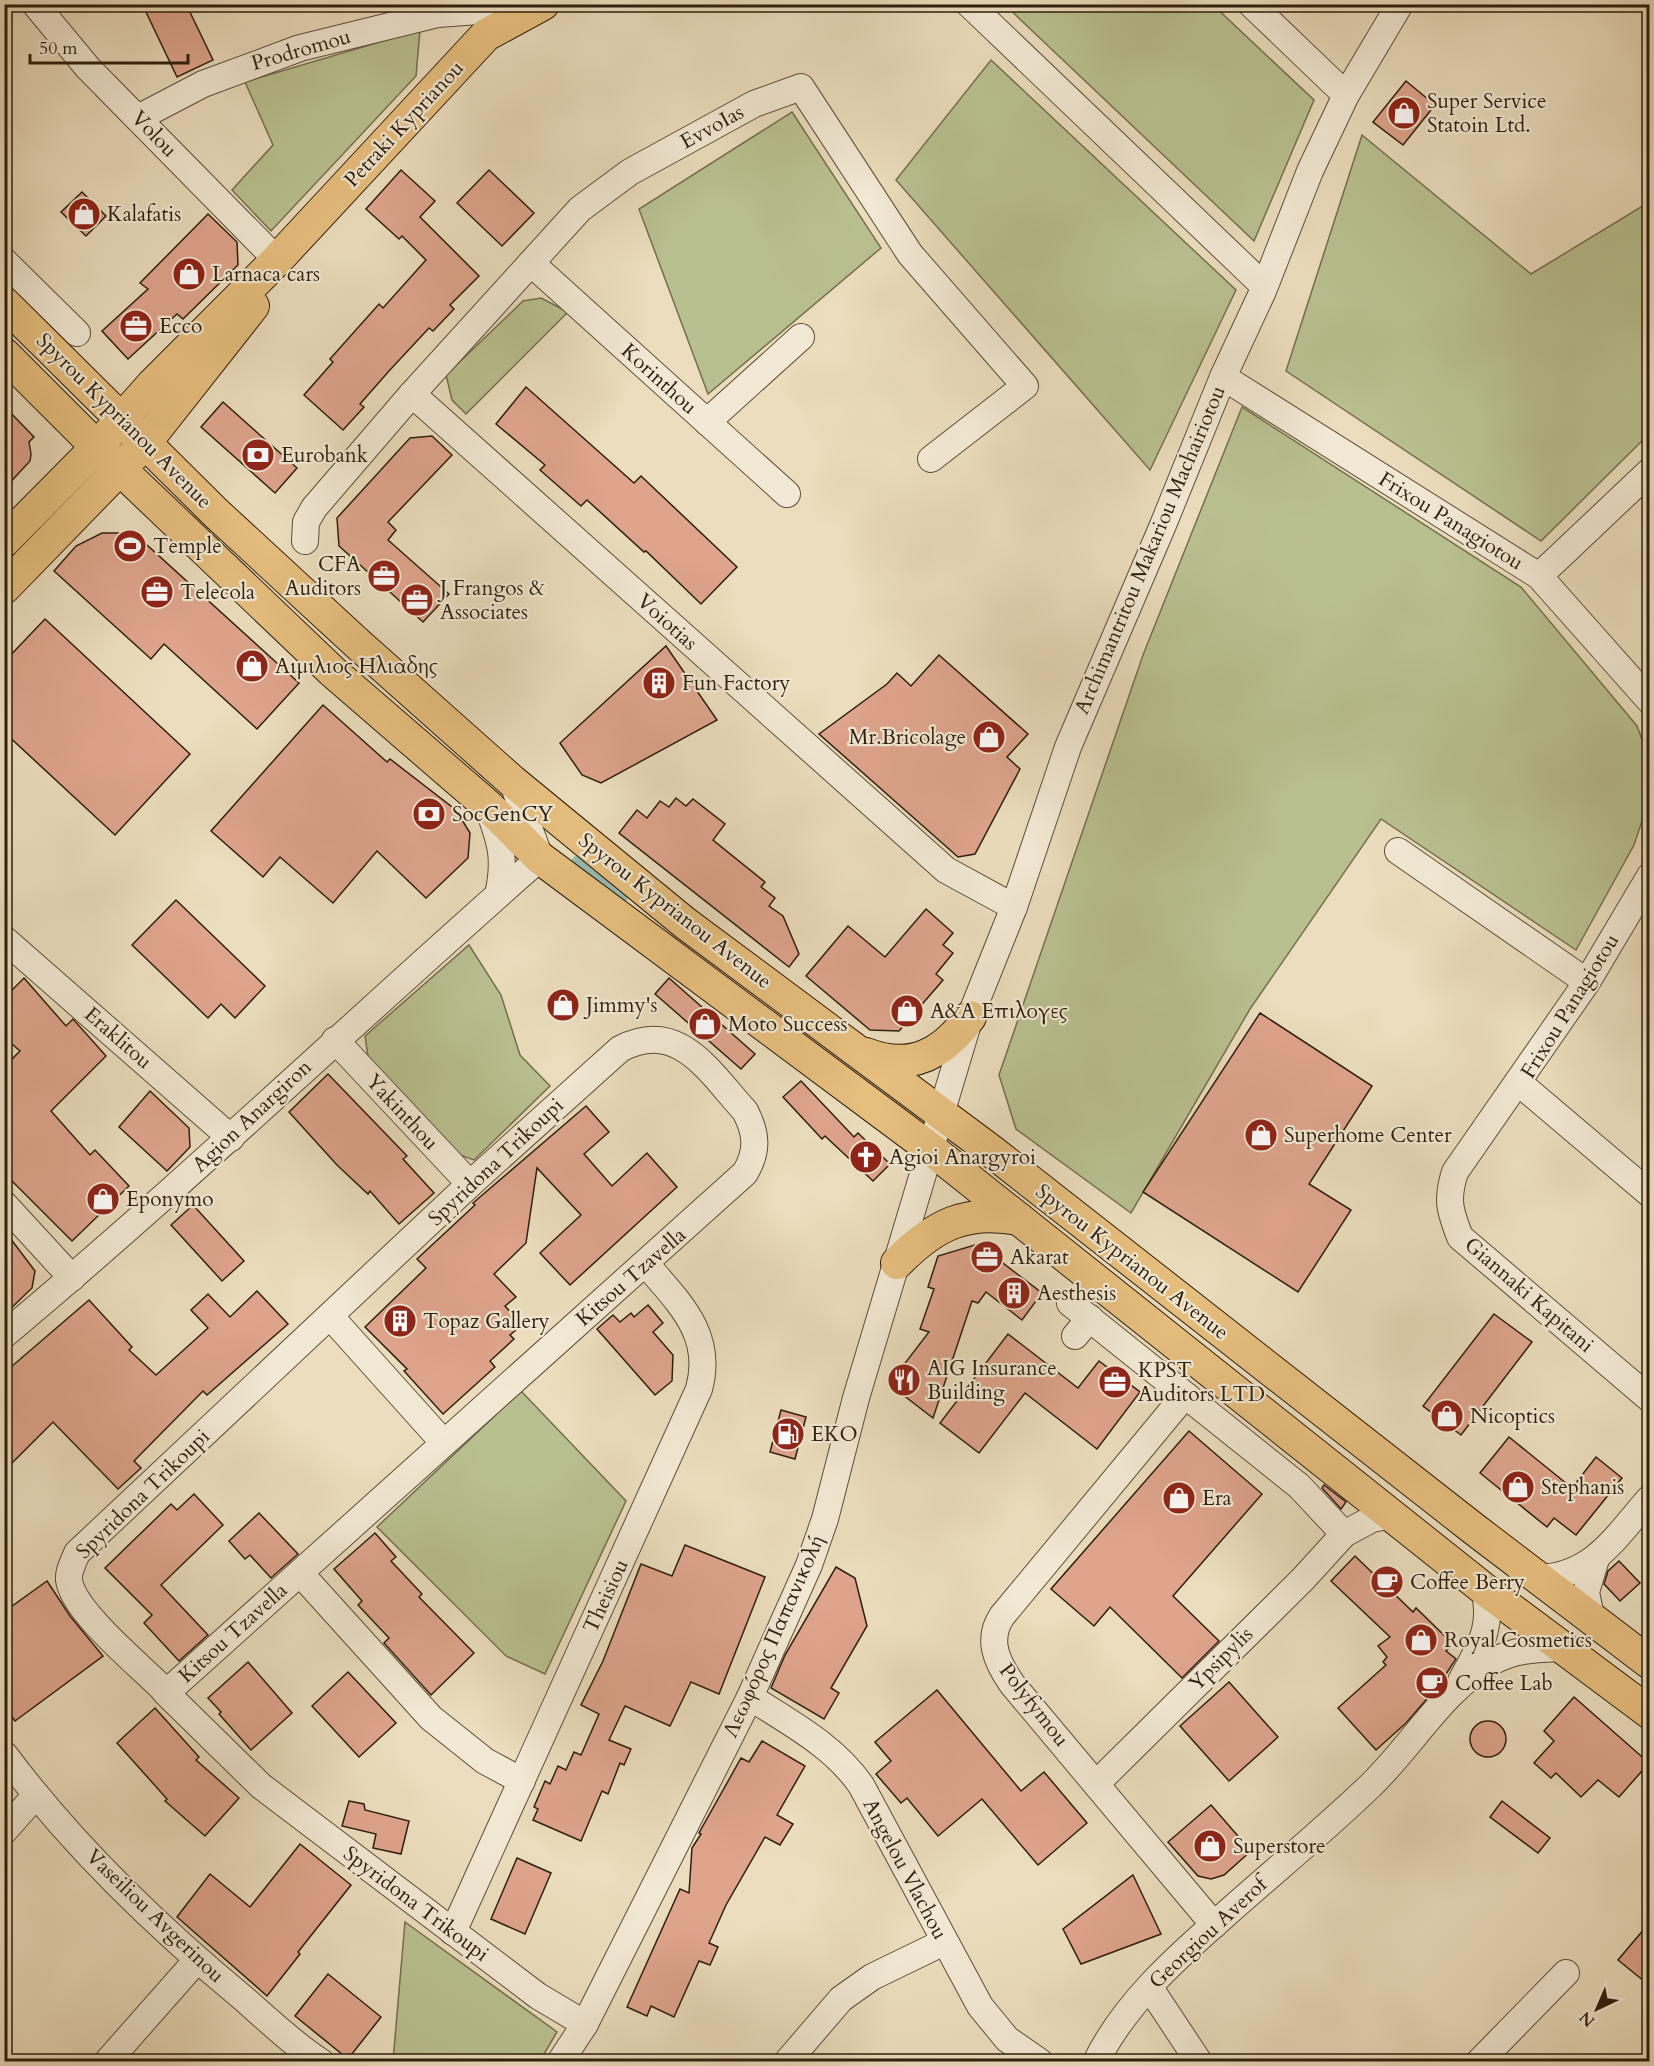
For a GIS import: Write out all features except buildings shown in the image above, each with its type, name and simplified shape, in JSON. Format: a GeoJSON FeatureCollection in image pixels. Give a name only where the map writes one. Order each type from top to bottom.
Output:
{"type":"FeatureCollection","features":[{"type":"Feature","properties":{"kind":"main road","name":"Petraki Kyprianou"},"geometry":{"type":"LineString","coordinates":[[4,542],[277,260],[486,35],[542,6]]}},
{"type":"Feature","properties":{"kind":"main road","name":"Petraki Kyprianou"},"geometry":{"type":"LineString","coordinates":[[4,588],[145,443],[248,315],[277,260]]}},
{"type":"Feature","properties":{"kind":"main road","name":"Spyrou Kyprianou Avenue"},"geometry":{"type":"LineString","coordinates":[[4,303],[121,420],[358,644],[512,781],[685,923],[943,1114],[1650,1662]]}},
{"type":"Feature","properties":{"kind":"main road","name":"Spyrou Kyprianou Avenue"},"geometry":{"type":"LineString","coordinates":[[4,354],[120,470],[333,672],[488,806],[540,858],[932,1150],[1484,1588],[1650,1713]]}},
{"type":"Feature","properties":{"kind":"main road"},"geometry":{"type":"LineString","coordinates":[[860,1051],[876,1058],[895,1060],[924,1057],[950,1042],[970,1017]]}},
{"type":"Feature","properties":{"kind":"main road"},"geometry":{"type":"LineString","coordinates":[[897,1263],[925,1238],[966,1218],[984,1214],[1019,1219]]}},
{"type":"Feature","properties":{"kind":"street","name":"Volou"},"geometry":{"type":"LineString","coordinates":[[35,4],[88,68],[277,260]]}},
{"type":"Feature","properties":{"kind":"street"},"geometry":{"type":"LineString","coordinates":[[969,4],[1264,286]]}},
{"type":"Feature","properties":{"kind":"street"},"geometry":{"type":"LineString","coordinates":[[1251,4],[1346,95]]}},
{"type":"Feature","properties":{"kind":"street","name":"Archimantritou Makariou Machairiotou"},"geometry":{"type":"LineString","coordinates":[[943,1114],[970,1017],[1014,907],[1081,714],[1163,525],[1223,377],[1264,286],[1310,171],[1346,95],[1400,4]]}},
{"type":"Feature","properties":{"kind":"street","name":"Prodromou"},"geometry":{"type":"LineString","coordinates":[[138,118],[203,84],[245,66],[300,48],[438,14],[542,6]]}},
{"type":"Feature","properties":{"kind":"street"},"geometry":{"type":"LineString","coordinates":[[438,14],[486,35]]}},
{"type":"Feature","properties":{"kind":"street","name":"EvvoIas"},"geometry":{"type":"LineString","coordinates":[[305,541],[309,513],[412,394],[580,209],[630,172],[754,104],[801,87],[910,254],[1025,386],[932,459]]}},
{"type":"Feature","properties":{"kind":"street"},"geometry":{"type":"LineString","coordinates":[[4,261],[77,333]]}},
{"type":"Feature","properties":{"kind":"street","name":"Korinthou"},"geometry":{"type":"LineString","coordinates":[[531,263],[787,494]]}},
{"type":"Feature","properties":{"kind":"street"},"geometry":{"type":"LineString","coordinates":[[707,422],[801,337]]}},
{"type":"Feature","properties":{"kind":"street","name":"Frixou Panagiotou"},"geometry":{"type":"LineString","coordinates":[[1223,377],[1539,576],[1650,701]]}},
{"type":"Feature","properties":{"kind":"street","name":"Voiotias"},"geometry":{"type":"LineString","coordinates":[[412,394],[946,870],[1014,907]]}},
{"type":"Feature","properties":{"kind":"street"},"geometry":{"type":"LineString","coordinates":[[1539,576],[1650,471]]}},
{"type":"Feature","properties":{"kind":"street"},"geometry":{"type":"LineString","coordinates":[[512,781],[540,858]]}},
{"type":"Feature","properties":{"kind":"street"},"geometry":{"type":"LineString","coordinates":[[488,806],[503,853],[504,869],[498,895]]}},
{"type":"Feature","properties":{"kind":"street"},"geometry":{"type":"LineString","coordinates":[[1398,850],[1587,982]]}},
{"type":"Feature","properties":{"kind":"street","name":"Agion Anargiron"},"geometry":{"type":"LineString","coordinates":[[4,1335],[231,1138],[335,1040],[540,858]]}},
{"type":"Feature","properties":{"kind":"street","name":"Frixou Panagiotou"},"geometry":{"type":"LineString","coordinates":[[1650,876],[1587,982],[1519,1083],[1650,1194]]}},
{"type":"Feature","properties":{"kind":"street","name":"Eraklitou"},"geometry":{"type":"LineString","coordinates":[[4,939],[231,1138]]}},
{"type":"Feature","properties":{"kind":"street","name":"Spyridona Trikoupi"},"geometry":{"type":"LineString","coordinates":[[585,2024],[538,1996],[261,1786],[80,1607],[69,1580],[71,1566],[77,1553],[470,1185],[620,1049],[633,1042],[658,1038]]}},
{"type":"Feature","properties":{"kind":"street","name":"Kitsou Tzavella"},"geometry":{"type":"LineString","coordinates":[[166,1693],[443,1442],[738,1182],[752,1161],[756,1148],[746,1111],[690,1053],[672,1041],[658,1038]]}},
{"type":"Feature","properties":{"kind":"street","name":"Yakinthou"},"geometry":{"type":"LineString","coordinates":[[335,1040],[470,1185]]}},
{"type":"Feature","properties":{"kind":"street","name":"Giannaki Kapitani"},"geometry":{"type":"LineString","coordinates":[[1519,1083],[1455,1172],[1448,1194],[1457,1230],[1460,1237],[1650,1399]]}},
{"type":"Feature","properties":{"kind":"street","name":"Λεωφόρος Παπανικολή"},"geometry":{"type":"LineString","coordinates":[[560,2061],[585,2024],[750,1697],[809,1565],[943,1114]]}},
{"type":"Feature","properties":{"kind":"street"},"geometry":{"type":"LineString","coordinates":[[4,1204],[72,1278]]}},
{"type":"Feature","properties":{"kind":"street","name":"Theisiou"},"geometry":{"type":"LineString","coordinates":[[453,1932],[694,1403],[703,1375],[704,1358],[701,1342],[690,1319],[646,1264]]}},
{"type":"Feature","properties":{"kind":"street"},"geometry":{"type":"LineString","coordinates":[[330,1316],[443,1442]]}},
{"type":"Feature","properties":{"kind":"street"},"geometry":{"type":"LineString","coordinates":[[1078,1319],[1185,1395],[1299,1486],[1344,1534]]}},
{"type":"Feature","properties":{"kind":"street","name":"Polyfymou"},"geometry":{"type":"LineString","coordinates":[[1185,1395],[1002,1616],[994,1633],[996,1656],[1012,1684],[1214,1925]]}},
{"type":"Feature","properties":{"kind":"street"},"geometry":{"type":"LineString","coordinates":[[1539,1578],[1565,1576],[1596,1559],[1650,1498]]}},
{"type":"Feature","properties":{"kind":"street","name":"Ypsipylis"},"geometry":{"type":"LineString","coordinates":[[1097,1783],[1303,1579],[1344,1534],[1372,1519],[1392,1515]]}},
{"type":"Feature","properties":{"kind":"street"},"geometry":{"type":"LineString","coordinates":[[1591,1617],[1586,1592],[1596,1559]]}},
{"type":"Feature","properties":{"kind":"street","name":"Kitsou Tzavella"},"geometry":{"type":"LineString","coordinates":[[300,1573],[431,1718],[485,1761],[522,1781]]}},
{"type":"Feature","properties":{"kind":"street","name":"Georgiou Averof"},"geometry":{"type":"LineString","coordinates":[[1458,1687],[1486,1631],[1489,1610],[1484,1588]]}},
{"type":"Feature","properties":{"kind":"street","name":"Georgiou Averof"},"geometry":{"type":"LineString","coordinates":[[1096,2061],[1106,2042],[1150,1988],[1214,1925],[1369,1788],[1401,1755],[1458,1687],[1491,1662],[1512,1653],[1530,1649],[1562,1648]]}},
{"type":"Feature","properties":{"kind":"street","name":"Angelou Vlachou"},"geometry":{"type":"LineString","coordinates":[[750,1697],[813,1737],[846,1766],[864,1791],[970,1990],[1007,2039],[1040,2061]]}},
{"type":"Feature","properties":{"kind":"street","name":"Vaseiliou Avgerinou"},"geometry":{"type":"LineString","coordinates":[[4,1754],[36,1795],[133,1900],[197,1960],[321,2061]]}},
{"type":"Feature","properties":{"kind":"street"},"geometry":{"type":"LineString","coordinates":[[4,1831],[36,1795]]}},
{"type":"Feature","properties":{"kind":"street"},"geometry":{"type":"LineString","coordinates":[[787,2061],[840,1999],[872,1977],[944,1942]]}},
{"type":"Feature","properties":{"kind":"street"},"geometry":{"type":"LineString","coordinates":[[107,2061],[197,1960]]}},
{"type":"Feature","properties":{"kind":"street"},"geometry":{"type":"LineString","coordinates":[[1479,2061],[1566,1973]]}},
{"type":"Feature","properties":{"kind":"street"},"geometry":{"type":"LineString","coordinates":[[1150,1988],[1199,2061]]}},
{"type":"Feature","properties":{"kind":"green space"},"geometry":{"type":"Polygon","coordinates":[[[1005,5],[1213,5],[1314,100],[1254,241],[1005,5]]]}},
{"type":"Feature","properties":{"kind":"green space"},"geometry":{"type":"Polygon","coordinates":[[[420,30],[416,76],[271,231],[232,190],[273,145],[245,82],[420,30]]]}},
{"type":"Feature","properties":{"kind":"green space"},"geometry":{"type":"Polygon","coordinates":[[[991,60],[1236,290],[1150,470],[896,180],[991,60]]]}},
{"type":"Feature","properties":{"kind":"green space"},"geometry":{"type":"Polygon","coordinates":[[[792,112],[881,248],[708,394],[639,209],[792,112]]]}},
{"type":"Feature","properties":{"kind":"green space"},"geometry":{"type":"Polygon","coordinates":[[[1362,135],[1531,274],[1649,202],[1649,434],[1541,541],[1286,371],[1362,135]]]}},
{"type":"Feature","properties":{"kind":"green space"},"geometry":{"type":"Polygon","coordinates":[[[541,298],[568,312],[466,414],[452,400],[446,375],[523,301],[541,298]]]}},
{"type":"Feature","properties":{"kind":"green space"},"geometry":{"type":"Polygon","coordinates":[[[1242,407],[1521,587],[1637,726],[1649,758],[1649,800],[1634,845],[1576,950],[1381,819],[1250,1009],[1131,1213],[1016,1129],[999,1075],[1143,655],[1242,407]]]}},
{"type":"Feature","properties":{"kind":"green space"},"geometry":{"type":"Polygon","coordinates":[[[469,945],[501,995],[520,1055],[550,1086],[474,1160],[451,1152],[369,1064],[365,1036],[469,945]]]}},
{"type":"Feature","properties":{"kind":"green space"},"geometry":{"type":"Polygon","coordinates":[[[521,1391],[626,1501],[545,1674],[506,1656],[377,1527],[521,1391]]]}},
{"type":"Feature","properties":{"kind":"green space"},"geometry":{"type":"Polygon","coordinates":[[[405,1922],[557,2032],[540,2061],[393,2061],[405,1922]]]}},
{"type":"Feature","properties":{"kind":"waterway"},"geometry":{"type":"LineString","coordinates":[[588,870],[612,888]]}},
{"type":"Feature","properties":{"kind":"place","name":"Super Service Statoin Ltd."},"geometry":{"type":"Point","coordinates":[1404,113]}},
{"type":"Feature","properties":{"kind":"place","name":"Kalafatis"},"geometry":{"type":"Point","coordinates":[84,214]}},
{"type":"Feature","properties":{"kind":"place","name":"Larnaca cars"},"geometry":{"type":"Point","coordinates":[189,274]}},
{"type":"Feature","properties":{"kind":"place","name":"Ecco"},"geometry":{"type":"Point","coordinates":[136,326]}},
{"type":"Feature","properties":{"kind":"place","name":"Eurobank"},"geometry":{"type":"Point","coordinates":[258,455]}},
{"type":"Feature","properties":{"kind":"place","name":"Temple"},"geometry":{"type":"Point","coordinates":[130,546]}},
{"type":"Feature","properties":{"kind":"place","name":"CFA Auditors"},"geometry":{"type":"Point","coordinates":[384,576]}},
{"type":"Feature","properties":{"kind":"place","name":"Telecola"},"geometry":{"type":"Point","coordinates":[157,592]}},
{"type":"Feature","properties":{"kind":"place","name":"J Frangos & Associates"},"geometry":{"type":"Point","coordinates":[417,600]}},
{"type":"Feature","properties":{"kind":"place","name":"Αιμιλιος Ηλιαδης"},"geometry":{"type":"Point","coordinates":[252,666]}},
{"type":"Feature","properties":{"kind":"place","name":"Fun Factory"},"geometry":{"type":"Point","coordinates":[659,683]}},
{"type":"Feature","properties":{"kind":"place","name":"Mr.Bricolage"},"geometry":{"type":"Point","coordinates":[989,737]}},
{"type":"Feature","properties":{"kind":"place","name":"SocGenCY"},"geometry":{"type":"Point","coordinates":[429,814]}},
{"type":"Feature","properties":{"kind":"place","name":"Jimmy's"},"geometry":{"type":"Point","coordinates":[563,1005]}},
{"type":"Feature","properties":{"kind":"place","name":"Α&Α Επιλογες"},"geometry":{"type":"Point","coordinates":[907,1011]}},
{"type":"Feature","properties":{"kind":"place","name":"Moto Success"},"geometry":{"type":"Point","coordinates":[705,1024]}},
{"type":"Feature","properties":{"kind":"place","name":"Superhome Center"},"geometry":{"type":"Point","coordinates":[1261,1135]}},
{"type":"Feature","properties":{"kind":"place","name":"Agioi Anargyroi"},"geometry":{"type":"Point","coordinates":[866,1157]}},
{"type":"Feature","properties":{"kind":"place","name":"Eponymo"},"geometry":{"type":"Point","coordinates":[103,1199]}},
{"type":"Feature","properties":{"kind":"place","name":"Akarat"},"geometry":{"type":"Point","coordinates":[987,1257]}},
{"type":"Feature","properties":{"kind":"place","name":"Aesthesis"},"geometry":{"type":"Point","coordinates":[1014,1293]}},
{"type":"Feature","properties":{"kind":"place","name":"Topaz Gallery"},"geometry":{"type":"Point","coordinates":[400,1321]}},
{"type":"Feature","properties":{"kind":"place","name":"AIG Insurance Building"},"geometry":{"type":"Point","coordinates":[904,1380]}},
{"type":"Feature","properties":{"kind":"place","name":"KPST Auditors LTD"},"geometry":{"type":"Point","coordinates":[1115,1382]}},
{"type":"Feature","properties":{"kind":"place","name":"Nicoptics"},"geometry":{"type":"Point","coordinates":[1447,1416]}},
{"type":"Feature","properties":{"kind":"place","name":"EKO"},"geometry":{"type":"Point","coordinates":[788,1434]}},
{"type":"Feature","properties":{"kind":"place","name":"Stephanis"},"geometry":{"type":"Point","coordinates":[1518,1487]}},
{"type":"Feature","properties":{"kind":"place","name":"Era"},"geometry":{"type":"Point","coordinates":[1179,1498]}},
{"type":"Feature","properties":{"kind":"place","name":"Coffee Berry"},"geometry":{"type":"Point","coordinates":[1387,1582]}},
{"type":"Feature","properties":{"kind":"place","name":"Royal Cosmetics"},"geometry":{"type":"Point","coordinates":[1421,1640]}},
{"type":"Feature","properties":{"kind":"place","name":"Coffee Lab"},"geometry":{"type":"Point","coordinates":[1432,1683]}},
{"type":"Feature","properties":{"kind":"place","name":"Superstore"},"geometry":{"type":"Point","coordinates":[1210,1846]}}]}
